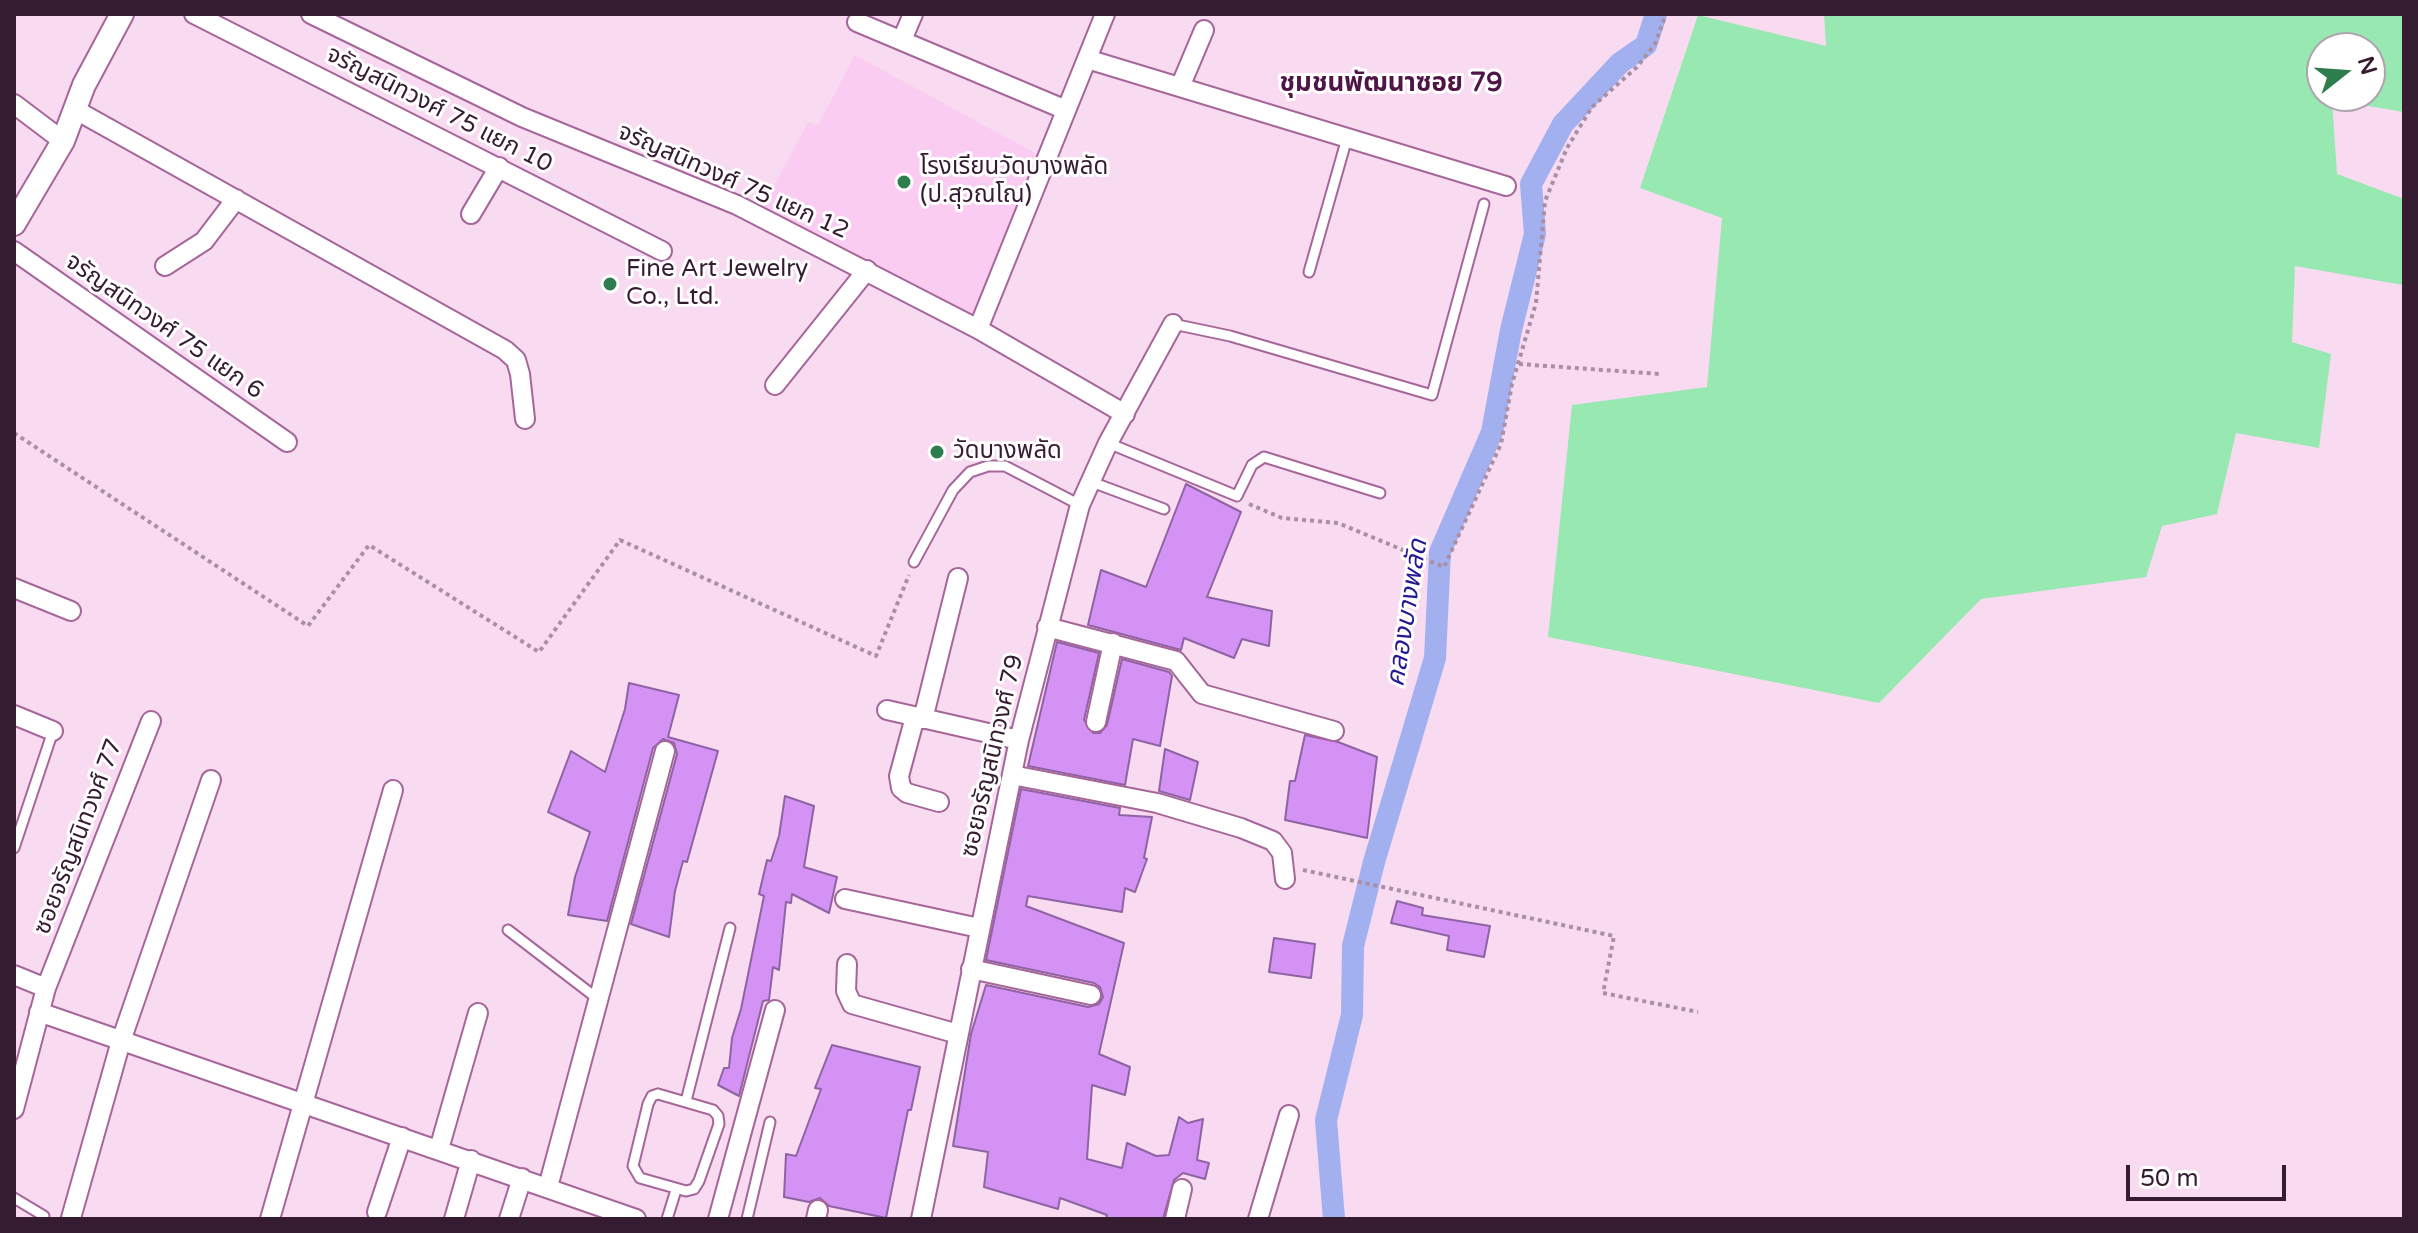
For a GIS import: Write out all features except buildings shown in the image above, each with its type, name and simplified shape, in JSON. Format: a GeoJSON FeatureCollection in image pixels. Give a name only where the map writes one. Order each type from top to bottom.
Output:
{"type":"FeatureCollection","features":[{"type":"Feature","properties":{"kind":"street"},"geometry":{"type":"LineString","coordinates":[[14,224],[63,141],[74,109],[122,14]]}},
{"type":"Feature","properties":{"kind":"street","name":"จรัญสนิทวงศ์ 75 แยก 10"},"geometry":{"type":"LineString","coordinates":[[194,14],[662,251]]}},
{"type":"Feature","properties":{"kind":"street","name":"จรัญสนิทวงศ์ 75 แยก 12"},"geometry":{"type":"LineString","coordinates":[[311,14],[522,117],[737,205],[978,329],[1125,414]]}},
{"type":"Feature","properties":{"kind":"street"},"geometry":{"type":"LineString","coordinates":[[902,40],[913,14]]}},
{"type":"Feature","properties":{"kind":"street"},"geometry":{"type":"LineString","coordinates":[[978,329],[1105,14]]}},
{"type":"Feature","properties":{"kind":"street"},"geometry":{"type":"LineString","coordinates":[[857,22],[1066,110]]}},
{"type":"Feature","properties":{"kind":"street"},"geometry":{"type":"LineString","coordinates":[[1180,87],[1204,30]]}},
{"type":"Feature","properties":{"kind":"street"},"geometry":{"type":"LineString","coordinates":[[1087,59],[1506,186]]}},
{"type":"Feature","properties":{"kind":"street"},"geometry":{"type":"LineString","coordinates":[[14,104],[63,141]]}},
{"type":"Feature","properties":{"kind":"street"},"geometry":{"type":"LineString","coordinates":[[74,109],[505,350],[516,360],[525,419]]}},
{"type":"Feature","properties":{"kind":"street"},"geometry":{"type":"LineString","coordinates":[[471,214],[499,167]]}},
{"type":"Feature","properties":{"kind":"street"},"geometry":{"type":"LineString","coordinates":[[165,266],[204,241],[236,199]]}},
{"type":"Feature","properties":{"kind":"street","name":"จรัญสนิทวงศ์ 75 แยก 6"},"geometry":{"type":"LineString","coordinates":[[14,251],[287,442]]}},
{"type":"Feature","properties":{"kind":"street"},"geometry":{"type":"LineString","coordinates":[[775,385],[867,270]]}},
{"type":"Feature","properties":{"kind":"street","name":"ซอยจรัญสนิทวงศ์ 79"},"geometry":{"type":"LineString","coordinates":[[921,1219],[1019,740],[1080,505],[1108,443],[1173,324]]}},
{"type":"Feature","properties":{"kind":"street"},"geometry":{"type":"LineString","coordinates":[[939,802],[901,788],[899,776],[919,718],[958,578]]}},
{"type":"Feature","properties":{"kind":"street"},"geometry":{"type":"LineString","coordinates":[[14,588],[71,611]]}},
{"type":"Feature","properties":{"kind":"street"},"geometry":{"type":"LineString","coordinates":[[1047,627],[1176,661],[1202,694],[1334,731]]}},
{"type":"Feature","properties":{"kind":"street"},"geometry":{"type":"LineString","coordinates":[[1096,722],[1113,643]]}},
{"type":"Feature","properties":{"kind":"street"},"geometry":{"type":"LineString","coordinates":[[887,710],[1019,740]]}},
{"type":"Feature","properties":{"kind":"street"},"geometry":{"type":"LineString","coordinates":[[14,715],[53,731]]}},
{"type":"Feature","properties":{"kind":"street","name":"ซอยจรัญสนิทวงศ์ 77"},"geometry":{"type":"LineString","coordinates":[[14,1109],[46,988],[151,721]]}},
{"type":"Feature","properties":{"kind":"street"},"geometry":{"type":"LineString","coordinates":[[548,1187],[665,751]]}},
{"type":"Feature","properties":{"kind":"street"},"geometry":{"type":"LineString","coordinates":[[1012,775],[1157,803],[1241,828],[1273,841],[1282,853],[1285,873]]}},
{"type":"Feature","properties":{"kind":"street"},"geometry":{"type":"LineString","coordinates":[[71,1218],[121,1041],[211,780]]}},
{"type":"Feature","properties":{"kind":"street"},"geometry":{"type":"LineString","coordinates":[[270,1219],[393,790]]}},
{"type":"Feature","properties":{"kind":"street"},"geometry":{"type":"LineString","coordinates":[[845,899],[979,928]]}},
{"type":"Feature","properties":{"kind":"street"},"geometry":{"type":"LineString","coordinates":[[847,964],[846,991],[852,1004],[958,1034]]}},
{"type":"Feature","properties":{"kind":"street"},"geometry":{"type":"LineString","coordinates":[[971,969],[1091,995]]}},
{"type":"Feature","properties":{"kind":"street"},"geometry":{"type":"LineString","coordinates":[[14,975],[46,988]]}},
{"type":"Feature","properties":{"kind":"street"},"geometry":{"type":"LineString","coordinates":[[718,1219],[775,1010]]}},
{"type":"Feature","properties":{"kind":"street"},"geometry":{"type":"LineString","coordinates":[[39,1012],[636,1219]]}},
{"type":"Feature","properties":{"kind":"street"},"geometry":{"type":"LineString","coordinates":[[439,1149],[478,1013]]}},
{"type":"Feature","properties":{"kind":"street"},"geometry":{"type":"LineString","coordinates":[[1258,1219],[1289,1115]]}},
{"type":"Feature","properties":{"kind":"street"},"geometry":{"type":"LineString","coordinates":[[377,1212],[402,1137]]}},
{"type":"Feature","properties":{"kind":"street"},"geometry":{"type":"LineString","coordinates":[[454,1219],[471,1160]]}},
{"type":"Feature","properties":{"kind":"street"},"geometry":{"type":"LineString","coordinates":[[509,1219],[522,1178]]}},
{"type":"Feature","properties":{"kind":"street"},"geometry":{"type":"LineString","coordinates":[[1175,1219],[1182,1189]]}},
{"type":"Feature","properties":{"kind":"lane"},"geometry":{"type":"LineString","coordinates":[[1309,272],[1347,138]]}},
{"type":"Feature","properties":{"kind":"lane"},"geometry":{"type":"LineString","coordinates":[[1173,324],[1230,336],[1432,395],[1484,204]]}},
{"type":"Feature","properties":{"kind":"lane"},"geometry":{"type":"LineString","coordinates":[[1108,443],[1237,496],[1252,465],[1264,457],[1380,493]]}},
{"type":"Feature","properties":{"kind":"lane"},"geometry":{"type":"LineString","coordinates":[[914,562],[953,490],[970,472],[988,466],[1005,466],[1080,505]]}},
{"type":"Feature","properties":{"kind":"lane"},"geometry":{"type":"LineString","coordinates":[[1089,481],[1164,509]]}},
{"type":"Feature","properties":{"kind":"lane"},"geometry":{"type":"LineString","coordinates":[[14,848],[53,731]]}},
{"type":"Feature","properties":{"kind":"lane"},"geometry":{"type":"LineString","coordinates":[[686,1101],[730,928]]}},
{"type":"Feature","properties":{"kind":"lane"},"geometry":{"type":"LineString","coordinates":[[508,930],[598,999]]}},
{"type":"Feature","properties":{"kind":"lane"},"geometry":{"type":"LineString","coordinates":[[667,1094],[713,1110],[719,1124],[694,1189],[676,1190],[640,1178],[633,1166],[652,1096],[667,1094]]}},
{"type":"Feature","properties":{"kind":"lane"},"geometry":{"type":"LineString","coordinates":[[747,1219],[770,1122]]}},
{"type":"Feature","properties":{"kind":"lane"},"geometry":{"type":"LineString","coordinates":[[667,1219],[676,1190]]}},
{"type":"Feature","properties":{"kind":"lane"},"geometry":{"type":"LineString","coordinates":[[14,1198],[44,1216]]}},
{"type":"Feature","properties":{"kind":"path"},"geometry":{"type":"LineString","coordinates":[[1237,496],[1282,518],[1338,523],[1444,567],[1501,444],[1518,364],[1536,303],[1545,201],[1567,148],[1592,107],[1637,67],[1655,44],[1666,14]]}},
{"type":"Feature","properties":{"kind":"path"},"geometry":{"type":"LineString","coordinates":[[1518,364],[1660,374]]}},
{"type":"Feature","properties":{"kind":"path"},"geometry":{"type":"LineString","coordinates":[[14,433],[308,626],[369,545],[539,652],[620,540],[876,656],[914,562]]}},
{"type":"Feature","properties":{"kind":"path"},"geometry":{"type":"LineString","coordinates":[[1285,873],[1352,880],[1614,936],[1603,993],[1698,1012]]}},
{"type":"Feature","properties":{"kind":"shaded area","name":"โรงเรียนวัดบางพลัด (ป.สุวณโณ)"},"geometry":{"type":"Polygon","coordinates":[[[855,55],[1042,157],[974,321],[763,207],[808,122],[818,125],[855,55]]]}},
{"type":"Feature","properties":{"kind":"green space"},"geometry":{"type":"Polygon","coordinates":[[[1824,14],[2404,14],[2404,112],[2386,109],[2386,32],[2306,32],[2306,112],[2333,112],[2337,174],[2404,199],[2403,285],[2295,266],[2292,342],[2331,354],[2319,448],[2236,433],[2217,514],[2162,526],[2146,577],[1981,599],[1879,703],[1548,637],[1572,405],[1707,387],[1722,218],[1640,188],[1698,15],[1826,46],[1824,14]]]}},
{"type":"Feature","properties":{"kind":"waterway","name":"คลองบางพลัด"},"geometry":{"type":"LineString","coordinates":[[1334,1219],[1326,1120],[1352,1015],[1353,946],[1374,862],[1435,658],[1440,552],[1492,432],[1511,330],[1535,234],[1531,184],[1563,124],[1620,63],[1646,45],[1656,14]]}},
{"type":"Feature","properties":{"kind":"place","name":"โรงเรียนวัดบางพลัด (ป.สุวณโณ)"},"geometry":{"type":"Point","coordinates":[904,182]}},
{"type":"Feature","properties":{"kind":"place","name":"Fine Art Jewelry Co., Ltd."},"geometry":{"type":"Point","coordinates":[610,284]}},
{"type":"Feature","properties":{"kind":"place","name":"วัดบางพลัด"},"geometry":{"type":"Point","coordinates":[937,452]}},
{"type":"Feature","properties":{"kind":"district","name":"ชุมชนพัฒนาซอย 79"},"geometry":{"type":"Point","coordinates":[1391,84]}}]}
